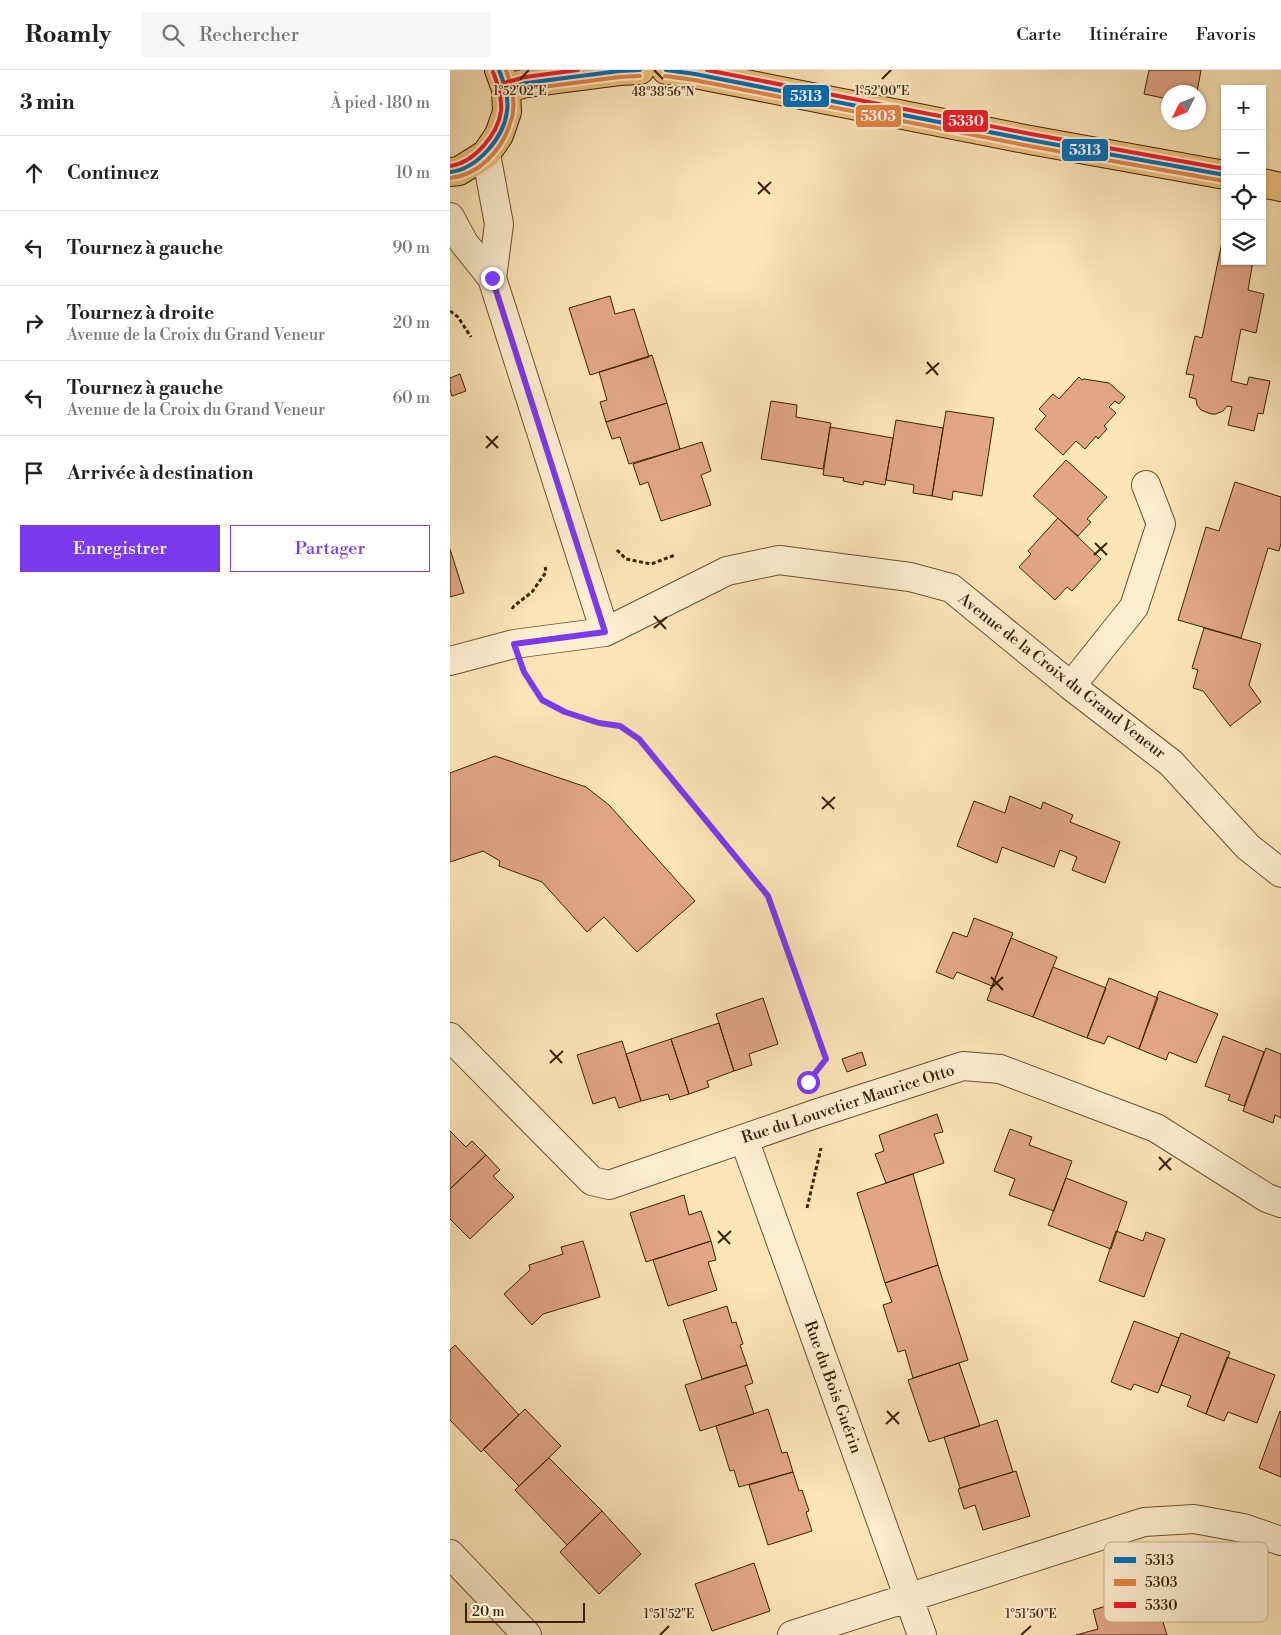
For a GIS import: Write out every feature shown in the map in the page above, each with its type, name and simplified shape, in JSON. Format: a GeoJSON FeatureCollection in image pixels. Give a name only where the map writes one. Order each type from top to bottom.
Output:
{"type":"FeatureCollection","features":[{"type":"Feature","properties":{"kind":"main road"},"geometry":{"type":"LineString","coordinates":[[450,172],[459,171],[486,154],[499,135],[507,112],[502,80],[526,83],[640,70]]}},
{"type":"Feature","properties":{"kind":"main road"},"geometry":{"type":"LineString","coordinates":[[666,70],[695,74],[1030,140],[1221,174]]}},
{"type":"Feature","properties":{"kind":"main road"},"geometry":{"type":"LineString","coordinates":[[1266,184],[1281,187]]}},
{"type":"Feature","properties":{"kind":"street"},"geometry":{"type":"LineString","coordinates":[[486,154],[499,224],[492,278]]}},
{"type":"Feature","properties":{"kind":"street"},"geometry":{"type":"LineString","coordinates":[[450,217],[464,243],[492,278],[605,632]]}},
{"type":"Feature","properties":{"kind":"street"},"geometry":{"type":"LineString","coordinates":[[1071,686],[1134,607],[1161,524],[1146,485]]}},
{"type":"Feature","properties":{"kind":"street","name":"Avenue de la Croix du Grand Veneur"},"geometry":{"type":"LineString","coordinates":[[450,661],[514,644],[605,632],[728,571],[779,560],[910,577],[951,588],[1071,686],[1171,763],[1248,847],[1281,873]]}},
{"type":"Feature","properties":{"kind":"street","name":"Rue du Louvetier Maurice Otto"},"geometry":{"type":"LineString","coordinates":[[450,1037],[592,1181],[609,1185],[963,1066],[1000,1069],[1156,1128],[1267,1198],[1281,1203]]}},
{"type":"Feature","properties":{"kind":"street","name":"Rue du Bois Guérin"},"geometry":{"type":"LineString","coordinates":[[744,1139],[922,1635]]}},
{"type":"Feature","properties":{"kind":"street"},"geometry":{"type":"LineString","coordinates":[[792,1635],[1144,1522],[1194,1519],[1243,1528],[1281,1542]]}},
{"type":"Feature","properties":{"kind":"street"},"geometry":{"type":"LineString","coordinates":[[450,1554],[525,1634]]}},
{"type":"Feature","properties":{"kind":"path"},"geometry":{"type":"LineString","coordinates":[[450,311],[458,317],[471,335],[474,345]]}},
{"type":"Feature","properties":{"kind":"path"},"geometry":{"type":"LineString","coordinates":[[544,564],[546,572],[532,592],[514,606],[507,620],[524,672],[542,700],[565,712],[582,718],[620,726],[639,739],[768,896],[826,1059],[808,1082]]}},
{"type":"Feature","properties":{"kind":"building"},"geometry":{"type":"Polygon","coordinates":[[[1149,70],[1201,70],[1198,85],[1161,85],[1161,98],[1144,94],[1149,70]]]}},
{"type":"Feature","properties":{"kind":"building"},"geometry":{"type":"Polygon","coordinates":[[[1221,247],[1221,265],[1252,265],[1248,290],[1264,294],[1256,333],[1241,329],[1231,381],[1247,385],[1249,377],[1270,381],[1263,414],[1258,413],[1254,431],[1228,425],[1232,407],[1227,406],[1223,411],[1211,414],[1201,410],[1197,405],[1196,399],[1189,397],[1194,375],[1186,374],[1195,336],[1202,338],[1221,247]]]}},
{"type":"Feature","properties":{"kind":"building"},"geometry":{"type":"Polygon","coordinates":[[[610,296],[615,314],[634,309],[649,357],[590,375],[569,308],[610,296]]]}},
{"type":"Feature","properties":{"kind":"building"},"geometry":{"type":"Polygon","coordinates":[[[652,355],[667,403],[606,422],[600,402],[607,400],[599,372],[652,355]]]}},
{"type":"Feature","properties":{"kind":"building"},"geometry":{"type":"Polygon","coordinates":[[[460,374],[466,391],[452,396],[450,378],[460,374]]]}},
{"type":"Feature","properties":{"kind":"building"},"geometry":{"type":"Polygon","coordinates":[[[1079,377],[1082,380],[1109,383],[1125,397],[1119,404],[1115,401],[1109,407],[1116,413],[1104,426],[1107,429],[1098,439],[1096,436],[1085,449],[1076,441],[1063,455],[1035,429],[1046,416],[1039,409],[1053,394],[1059,399],[1079,377]]]}},
{"type":"Feature","properties":{"kind":"building"},"geometry":{"type":"Polygon","coordinates":[[[771,401],[797,405],[796,417],[831,423],[823,469],[761,459],[771,401]]]}},
{"type":"Feature","properties":{"kind":"building"},"geometry":{"type":"Polygon","coordinates":[[[667,403],[680,449],[629,464],[620,437],[612,439],[606,422],[667,403]]]}},
{"type":"Feature","properties":{"kind":"building"},"geometry":{"type":"Polygon","coordinates":[[[946,411],[994,418],[982,496],[953,491],[952,500],[932,496],[946,411]]]}},
{"type":"Feature","properties":{"kind":"building"},"geometry":{"type":"Polygon","coordinates":[[[896,420],[943,428],[932,496],[913,493],[914,485],[886,480],[896,420]]]}},
{"type":"Feature","properties":{"kind":"building"},"geometry":{"type":"Polygon","coordinates":[[[830,427],[893,438],[885,485],[864,481],[863,485],[843,481],[844,478],[823,475],[830,427]]]}},
{"type":"Feature","properties":{"kind":"building"},"geometry":{"type":"Polygon","coordinates":[[[702,442],[711,471],[701,475],[711,505],[661,521],[648,482],[640,485],[633,464],[702,442]]]}},
{"type":"Feature","properties":{"kind":"building"},"geometry":{"type":"Polygon","coordinates":[[[1066,460],[1107,497],[1087,519],[1091,522],[1078,536],[1033,496],[1066,460]]]}},
{"type":"Feature","properties":{"kind":"building"},"geometry":{"type":"Polygon","coordinates":[[[1235,482],[1281,497],[1281,543],[1279,551],[1268,548],[1241,638],[1178,620],[1206,527],[1219,531],[1235,482]]]}},
{"type":"Feature","properties":{"kind":"building"},"geometry":{"type":"Polygon","coordinates":[[[1058,518],[1101,559],[1072,591],[1067,587],[1055,600],[1019,567],[1031,554],[1028,551],[1058,518]]]}},
{"type":"Feature","properties":{"kind":"building"},"geometry":{"type":"Polygon","coordinates":[[[450,549],[464,593],[450,597],[450,549]]]}},
{"type":"Feature","properties":{"kind":"building"},"geometry":{"type":"Polygon","coordinates":[[[1204,628],[1261,644],[1249,685],[1261,702],[1230,726],[1203,691],[1193,688],[1198,670],[1192,668],[1204,628]]]}},
{"type":"Feature","properties":{"kind":"building"},"geometry":{"type":"Polygon","coordinates":[[[495,756],[586,787],[609,805],[695,901],[637,952],[604,917],[587,932],[542,882],[499,866],[500,861],[483,851],[450,862],[450,773],[495,756]]]}},
{"type":"Feature","properties":{"kind":"building"},"geometry":{"type":"Polygon","coordinates":[[[1010,796],[1041,809],[1043,802],[1073,815],[1070,822],[1120,842],[1105,883],[1072,870],[1077,857],[1060,850],[1054,867],[1002,847],[997,863],[957,846],[974,801],[1005,813],[1010,796]]]}},
{"type":"Feature","properties":{"kind":"building"},"geometry":{"type":"Polygon","coordinates":[[[974,918],[1013,933],[992,986],[957,972],[953,979],[936,972],[953,932],[967,937],[974,918]]]}},
{"type":"Feature","properties":{"kind":"building"},"geometry":{"type":"Polygon","coordinates":[[[1011,938],[1057,957],[1033,1017],[987,1000],[1011,938]]]}},
{"type":"Feature","properties":{"kind":"building"},"geometry":{"type":"Polygon","coordinates":[[[1053,967],[1106,988],[1087,1038],[1033,1017],[1053,967]]]}},
{"type":"Feature","properties":{"kind":"building"},"geometry":{"type":"Polygon","coordinates":[[[1109,978],[1158,998],[1139,1049],[1108,1036],[1104,1044],[1087,1038],[1109,978]]]}},
{"type":"Feature","properties":{"kind":"building"},"geometry":{"type":"Polygon","coordinates":[[[1159,991],[1218,1014],[1196,1063],[1169,1052],[1166,1060],[1139,1049],[1159,991]]]}},
{"type":"Feature","properties":{"kind":"building"},"geometry":{"type":"Polygon","coordinates":[[[763,998],[778,1044],[749,1054],[752,1065],[734,1071],[716,1014],[763,998]]]}},
{"type":"Feature","properties":{"kind":"building"},"geometry":{"type":"Polygon","coordinates":[[[719,1023],[734,1071],[707,1081],[709,1087],[689,1094],[671,1039],[719,1023]]]}},
{"type":"Feature","properties":{"kind":"building"},"geometry":{"type":"Polygon","coordinates":[[[1223,1036],[1264,1052],[1244,1106],[1228,1100],[1230,1095],[1205,1086],[1223,1036]]]}},
{"type":"Feature","properties":{"kind":"building"},"geometry":{"type":"Polygon","coordinates":[[[671,1039],[689,1094],[670,1100],[668,1094],[641,1101],[626,1054],[671,1039]]]}},
{"type":"Feature","properties":{"kind":"building"},"geometry":{"type":"Polygon","coordinates":[[[622,1041],[641,1101],[619,1108],[615,1097],[593,1104],[577,1055],[622,1041]]]}},
{"type":"Feature","properties":{"kind":"building"},"geometry":{"type":"Polygon","coordinates":[[[1266,1048],[1281,1054],[1281,1118],[1275,1115],[1273,1123],[1243,1111],[1266,1048]]]}},
{"type":"Feature","properties":{"kind":"building"},"geometry":{"type":"Polygon","coordinates":[[[862,1052],[866,1065],[847,1072],[842,1059],[862,1052]]]}},
{"type":"Feature","properties":{"kind":"building"},"geometry":{"type":"Polygon","coordinates":[[[937,1114],[943,1132],[934,1134],[944,1163],[886,1183],[875,1154],[884,1151],[879,1135],[937,1114]]]}},
{"type":"Feature","properties":{"kind":"building"},"geometry":{"type":"Polygon","coordinates":[[[1010,1129],[1032,1137],[1029,1145],[1072,1161],[1054,1211],[1009,1195],[1015,1179],[994,1171],[1010,1129]]]}},
{"type":"Feature","properties":{"kind":"building"},"geometry":{"type":"Polygon","coordinates":[[[450,1131],[466,1147],[472,1141],[486,1155],[450,1189],[450,1131]]]}},
{"type":"Feature","properties":{"kind":"building"},"geometry":{"type":"Polygon","coordinates":[[[486,1155],[500,1170],[493,1176],[514,1197],[470,1239],[450,1219],[450,1189],[486,1155]]]}},
{"type":"Feature","properties":{"kind":"building"},"geometry":{"type":"Polygon","coordinates":[[[913,1174],[938,1265],[885,1283],[857,1193],[913,1174]]]}},
{"type":"Feature","properties":{"kind":"building"},"geometry":{"type":"Polygon","coordinates":[[[1066,1178],[1127,1202],[1111,1249],[1048,1225],[1066,1178]]]}},
{"type":"Feature","properties":{"kind":"building"},"geometry":{"type":"Polygon","coordinates":[[[684,1195],[689,1215],[701,1211],[711,1241],[646,1262],[630,1213],[684,1195]]]}},
{"type":"Feature","properties":{"kind":"building"},"geometry":{"type":"Polygon","coordinates":[[[1116,1231],[1143,1241],[1146,1232],[1165,1239],[1144,1297],[1099,1281],[1116,1231]]]}},
{"type":"Feature","properties":{"kind":"building"},"geometry":{"type":"Polygon","coordinates":[[[583,1241],[600,1297],[543,1314],[532,1325],[504,1294],[530,1270],[529,1265],[563,1254],[561,1247],[583,1241]]]}},
{"type":"Feature","properties":{"kind":"building"},"geometry":{"type":"Polygon","coordinates":[[[711,1241],[716,1260],[708,1262],[717,1290],[668,1306],[653,1260],[711,1241]]]}},
{"type":"Feature","properties":{"kind":"building"},"geometry":{"type":"Polygon","coordinates":[[[938,1265],[968,1360],[913,1378],[905,1350],[898,1352],[883,1305],[892,1302],[885,1283],[938,1265]]]}},
{"type":"Feature","properties":{"kind":"building"},"geometry":{"type":"Polygon","coordinates":[[[727,1306],[732,1323],[736,1322],[743,1344],[740,1345],[747,1365],[702,1379],[683,1320],[727,1306]]]}},
{"type":"Feature","properties":{"kind":"building"},"geometry":{"type":"Polygon","coordinates":[[[1134,1321],[1179,1338],[1158,1393],[1134,1384],[1131,1390],[1111,1382],[1134,1321]]]}},
{"type":"Feature","properties":{"kind":"building"},"geometry":{"type":"Polygon","coordinates":[[[1181,1333],[1230,1352],[1206,1414],[1187,1406],[1191,1396],[1161,1385],[1181,1333]]]}},
{"type":"Feature","properties":{"kind":"building"},"geometry":{"type":"Polygon","coordinates":[[[455,1345],[519,1415],[481,1452],[450,1420],[450,1350],[455,1345]]]}},
{"type":"Feature","properties":{"kind":"building"},"geometry":{"type":"Polygon","coordinates":[[[1227,1357],[1275,1375],[1257,1423],[1228,1412],[1224,1421],[1206,1414],[1227,1357]]]}},
{"type":"Feature","properties":{"kind":"building"},"geometry":{"type":"Polygon","coordinates":[[[959,1363],[980,1426],[929,1442],[908,1380],[959,1363]]]}},
{"type":"Feature","properties":{"kind":"building"},"geometry":{"type":"Polygon","coordinates":[[[747,1365],[753,1383],[745,1386],[754,1414],[700,1431],[685,1385],[747,1365]]]}},
{"type":"Feature","properties":{"kind":"building"},"geometry":{"type":"Polygon","coordinates":[[[525,1409],[561,1446],[519,1486],[483,1449],[525,1409]]]}},
{"type":"Feature","properties":{"kind":"building"},"geometry":{"type":"Polygon","coordinates":[[[768,1409],[782,1453],[787,1452],[793,1472],[739,1487],[734,1470],[730,1471],[716,1426],[768,1409]]]}},
{"type":"Feature","properties":{"kind":"building"},"geometry":{"type":"Polygon","coordinates":[[[1281,1412],[1281,1477],[1259,1468],[1281,1412]]]}},
{"type":"Feature","properties":{"kind":"building"},"geometry":{"type":"Polygon","coordinates":[[[997,1420],[1013,1472],[960,1488],[944,1437],[997,1420]]]}},
{"type":"Feature","properties":{"kind":"building"},"geometry":{"type":"Polygon","coordinates":[[[549,1458],[602,1511],[567,1545],[515,1490],[549,1458]]]}},
{"type":"Feature","properties":{"kind":"building"},"geometry":{"type":"Polygon","coordinates":[[[1016,1471],[1030,1516],[983,1530],[975,1505],[964,1509],[958,1489],[1016,1471]]]}},
{"type":"Feature","properties":{"kind":"building"},"geometry":{"type":"Polygon","coordinates":[[[793,1472],[799,1491],[802,1490],[809,1511],[806,1512],[812,1531],[768,1545],[749,1485],[793,1472]]]}},
{"type":"Feature","properties":{"kind":"building"},"geometry":{"type":"Polygon","coordinates":[[[602,1511],[641,1554],[599,1594],[560,1552],[602,1511]]]}},
{"type":"Feature","properties":{"kind":"building"},"geometry":{"type":"Polygon","coordinates":[[[754,1563],[770,1611],[712,1631],[695,1584],[754,1563]]]}},
{"type":"Feature","properties":{"kind":"building"},"geometry":{"type":"Polygon","coordinates":[[[1104,1607],[1104,1622],[1163,1622],[1167,1635],[1076,1635],[1098,1629],[1093,1610],[1104,1607]]]}},
{"type":"Feature","properties":{"kind":"transit line","name":"5313"},"geometry":{"type":"LineString","coordinates":[[450,172],[460,170],[479,158],[488,150],[501,131],[505,121],[507,101],[506,90],[499,70]]}},
{"type":"Feature","properties":{"kind":"transit line","name":"5303"},"geometry":{"type":"LineString","coordinates":[[451,178],[470,172],[487,161],[505,136],[512,118],[513,106],[512,91],[506,70]]}},
{"type":"Feature","properties":{"kind":"transit line","name":"5330"},"geometry":{"type":"LineString","coordinates":[[504,83],[525,77],[578,70]]}},
{"type":"Feature","properties":{"kind":"transit line","name":"5313"},"geometry":{"type":"LineString","coordinates":[[506,89],[526,83],[640,70]]}},
{"type":"Feature","properties":{"kind":"transit line","name":"5313"},"geometry":{"type":"LineString","coordinates":[[666,70],[695,74],[1030,140],[1221,174]]}},
{"type":"Feature","properties":{"kind":"transit line","name":"5330"},"geometry":{"type":"LineString","coordinates":[[707,70],[1031,134],[1221,168]]}},
{"type":"Feature","properties":{"kind":"transit line","name":"5330"},"geometry":{"type":"LineString","coordinates":[[450,166],[459,164],[476,153],[490,138],[495,129],[499,120],[501,106],[493,72]]}},
{"type":"Feature","properties":{"kind":"transit line","name":"5303"},"geometry":{"type":"LineString","coordinates":[[508,95],[527,89],[640,76]]}},
{"type":"Feature","properties":{"kind":"transit line","name":"5303"},"geometry":{"type":"LineString","coordinates":[[665,76],[694,80],[1029,146],[1221,180]]}},
{"type":"Feature","properties":{"kind":"route"},"geometry":{"type":"LineString","coordinates":[[492,278],[605,632],[514,644],[524,672],[542,700],[565,712],[599,723],[620,726],[639,739],[768,896],[826,1059],[808,1082]]}}]}
